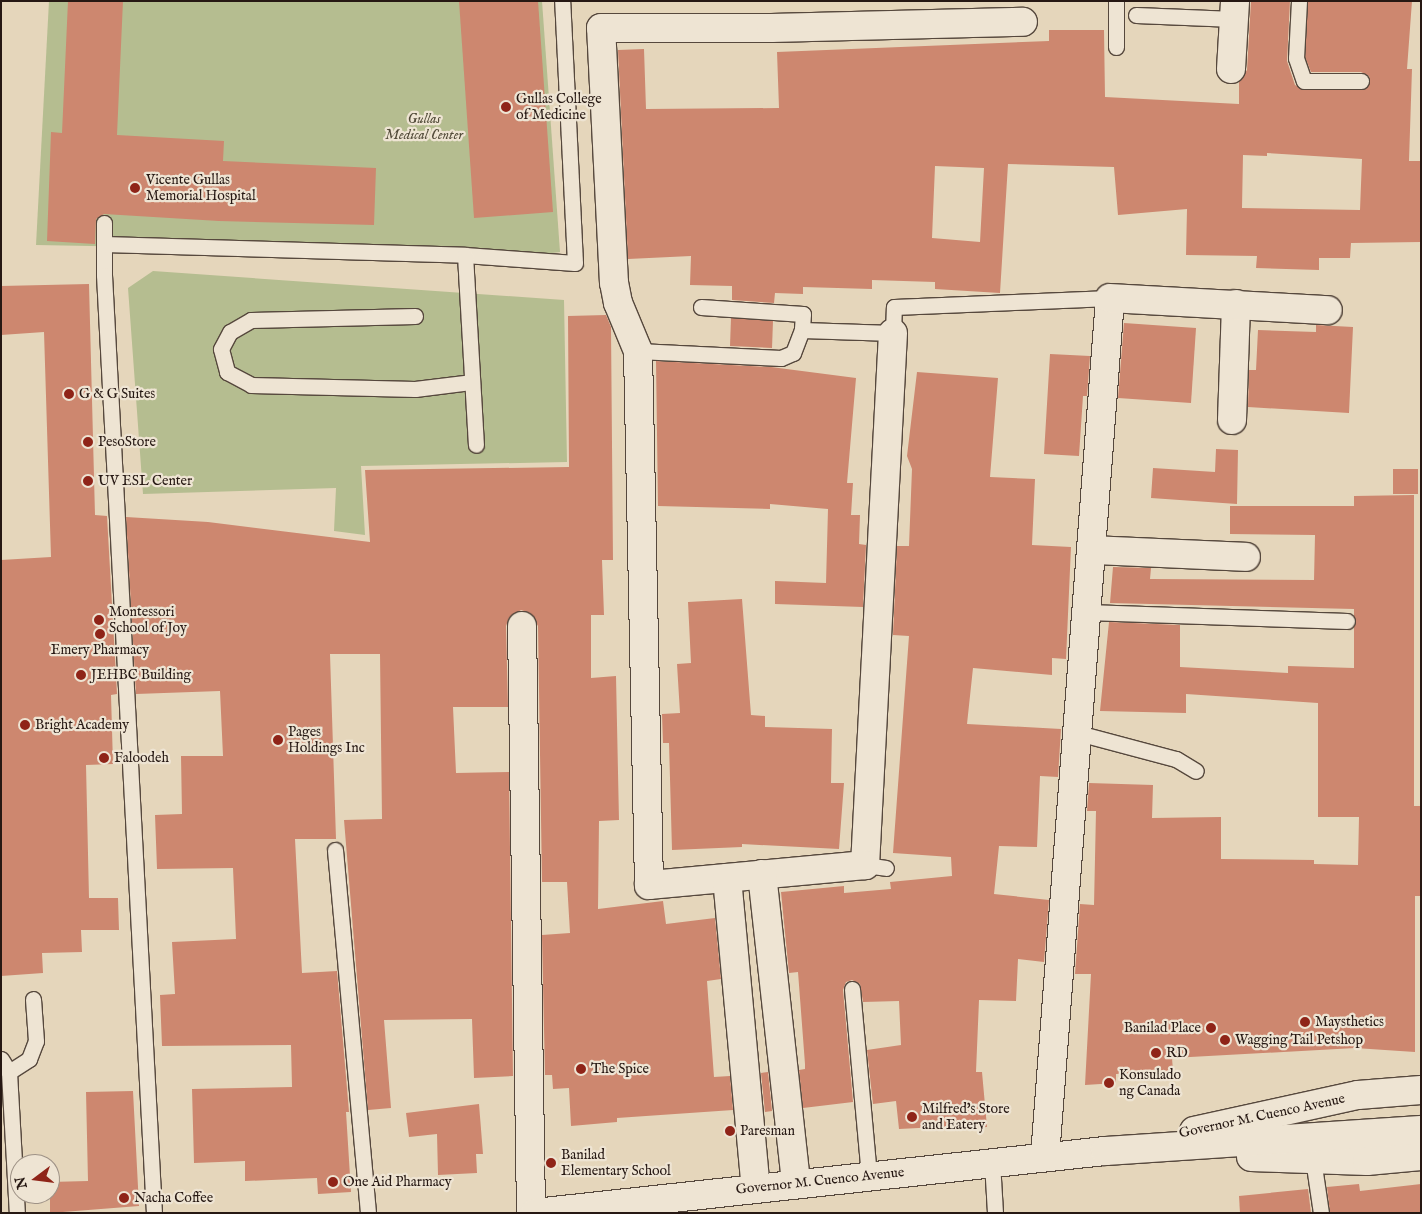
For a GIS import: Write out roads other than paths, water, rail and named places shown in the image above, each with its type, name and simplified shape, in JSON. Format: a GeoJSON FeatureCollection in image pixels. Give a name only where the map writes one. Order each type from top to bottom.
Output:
{"type":"FeatureCollection","features":[{"type":"Feature","properties":{"kind":"street"},"geometry":{"type":"LineString","coordinates":[[1231,69],[1234,10]]}},
{"type":"Feature","properties":{"kind":"street"},"geometry":{"type":"LineString","coordinates":[[893,333],[875,867],[762,874],[649,885],[638,351],[618,303],[614,283],[601,28],[771,28],[1023,22]]}},
{"type":"Feature","properties":{"kind":"street"},"geometry":{"type":"LineString","coordinates":[[1045,1157],[1110,298],[1328,310]]}},
{"type":"Feature","properties":{"kind":"street"},"geometry":{"type":"LineString","coordinates":[[1232,420],[1236,304]]}},
{"type":"Feature","properties":{"kind":"street"},"geometry":{"type":"LineString","coordinates":[[1092,550],[1246,557]]}},
{"type":"Feature","properties":{"kind":"street"},"geometry":{"type":"LineString","coordinates":[[522,626],[531,1213]]}},
{"type":"Feature","properties":{"kind":"street"},"geometry":{"type":"LineString","coordinates":[[762,874],[796,1183]]}},
{"type":"Feature","properties":{"kind":"street"},"geometry":{"type":"LineString","coordinates":[[727,878],[741,1008],[756,1188]]}},
{"type":"Feature","properties":{"kind":"street"},"geometry":{"type":"LineString","coordinates":[[741,1008],[777,1003]]}},
{"type":"Feature","properties":{"kind":"street","name":"Governor M. Cuenco Avenue"},"geometry":{"type":"LineString","coordinates":[[1105,1151],[1358,1095],[1421,1090]]}},
{"type":"Feature","properties":{"kind":"street","name":"Governor M. Cuenco Avenue"},"geometry":{"type":"LineString","coordinates":[[535,1213],[869,1175],[1105,1151],[1411,1131]]}},
{"type":"Feature","properties":{"kind":"street","name":"Governor M. Cuenco Avenue"},"geometry":{"type":"LineString","coordinates":[[1105,1151],[1367,1161],[1421,1156]]}},
{"type":"Feature","properties":{"kind":"lane"},"geometry":{"type":"LineString","coordinates":[[104,244],[465,255],[575,263],[562,1]]}},
{"type":"Feature","properties":{"kind":"lane"},"geometry":{"type":"LineString","coordinates":[[1116,1],[1116,47]]}},
{"type":"Feature","properties":{"kind":"lane"},"geometry":{"type":"LineString","coordinates":[[1299,1],[1296,58],[1304,81],[1361,81]]}},
{"type":"Feature","properties":{"kind":"lane"},"geometry":{"type":"LineString","coordinates":[[1136,15],[1234,10]]}},
{"type":"Feature","properties":{"kind":"lane"},"geometry":{"type":"LineString","coordinates":[[104,224],[154,1213]]}},
{"type":"Feature","properties":{"kind":"lane"},"geometry":{"type":"LineString","coordinates":[[465,255],[476,444]]}},
{"type":"Feature","properties":{"kind":"lane"},"geometry":{"type":"LineString","coordinates":[[802,330],[893,333],[894,307],[1110,298]]}},
{"type":"Feature","properties":{"kind":"lane"},"geometry":{"type":"LineString","coordinates":[[638,351],[781,358],[793,353],[802,330],[804,314],[701,307]]}},
{"type":"Feature","properties":{"kind":"lane"},"geometry":{"type":"LineString","coordinates":[[415,316],[251,320],[230,332],[221,348],[227,372],[251,385],[415,389],[471,382]]}},
{"type":"Feature","properties":{"kind":"lane"},"geometry":{"type":"LineString","coordinates":[[1087,612],[1347,621]]}},
{"type":"Feature","properties":{"kind":"lane"},"geometry":{"type":"LineString","coordinates":[[1078,733],[1176,759],[1196,771]]}},
{"type":"Feature","properties":{"kind":"lane"},"geometry":{"type":"LineString","coordinates":[[336,850],[368,1213]]}},
{"type":"Feature","properties":{"kind":"lane"},"geometry":{"type":"LineString","coordinates":[[852,989],[869,1175]]}},
{"type":"Feature","properties":{"kind":"lane"},"geometry":{"type":"LineString","coordinates":[[17,1213],[7,1150],[5,1066],[29,1059],[36,1041],[33,999]]}},
{"type":"Feature","properties":{"kind":"lane"},"geometry":{"type":"LineString","coordinates":[[1313,1159],[1321,1213]]}},
{"type":"Feature","properties":{"kind":"lane"},"geometry":{"type":"LineString","coordinates":[[992,1162],[995,1213]]}},
{"type":"Feature","properties":{"kind":"place","name":"Gullas College of Medicine"},"geometry":{"type":"Point","coordinates":[506,107]}},
{"type":"Feature","properties":{"kind":"place","name":"Vicente Gullas Memorial Hospital"},"geometry":{"type":"Point","coordinates":[135,188]}},
{"type":"Feature","properties":{"kind":"place","name":"G & G Suites"},"geometry":{"type":"Point","coordinates":[69,394]}},
{"type":"Feature","properties":{"kind":"place","name":"PesoStore"},"geometry":{"type":"Point","coordinates":[88,442]}},
{"type":"Feature","properties":{"kind":"place","name":"UV ESL Center"},"geometry":{"type":"Point","coordinates":[88,481]}},
{"type":"Feature","properties":{"kind":"place","name":"Montessori School of Joy"},"geometry":{"type":"Point","coordinates":[99,620]}},
{"type":"Feature","properties":{"kind":"place","name":"Emery Pharmacy"},"geometry":{"type":"Point","coordinates":[100,634]}},
{"type":"Feature","properties":{"kind":"place","name":"JEHBC Building"},"geometry":{"type":"Point","coordinates":[81,675]}},
{"type":"Feature","properties":{"kind":"place","name":"Bright Academy"},"geometry":{"type":"Point","coordinates":[25,725]}},
{"type":"Feature","properties":{"kind":"place","name":"Pages Holdings Inc"},"geometry":{"type":"Point","coordinates":[278,740]}},
{"type":"Feature","properties":{"kind":"place","name":"Faloodeh"},"geometry":{"type":"Point","coordinates":[104,758]}},
{"type":"Feature","properties":{"kind":"place","name":"Maysthetics"},"geometry":{"type":"Point","coordinates":[1305,1022]}},
{"type":"Feature","properties":{"kind":"place","name":"Banilad Place"},"geometry":{"type":"Point","coordinates":[1211,1028]}},
{"type":"Feature","properties":{"kind":"place","name":"Wagging Tail Petshop"},"geometry":{"type":"Point","coordinates":[1225,1040]}},
{"type":"Feature","properties":{"kind":"place","name":"RD"},"geometry":{"type":"Point","coordinates":[1156,1053]}},
{"type":"Feature","properties":{"kind":"place","name":"The Spice"},"geometry":{"type":"Point","coordinates":[581,1069]}},
{"type":"Feature","properties":{"kind":"place","name":"Konsulado ng Canada"},"geometry":{"type":"Point","coordinates":[1109,1083]}},
{"type":"Feature","properties":{"kind":"place","name":"Milfred's Store and Eatery"},"geometry":{"type":"Point","coordinates":[912,1117]}},
{"type":"Feature","properties":{"kind":"place","name":"Paresman"},"geometry":{"type":"Point","coordinates":[730,1131]}},
{"type":"Feature","properties":{"kind":"place","name":"Banilad Elementary School"},"geometry":{"type":"Point","coordinates":[551,1163]}},
{"type":"Feature","properties":{"kind":"place","name":"One Aid Pharmacy"},"geometry":{"type":"Point","coordinates":[333,1182]}},
{"type":"Feature","properties":{"kind":"place","name":"Nacha Coffee"},"geometry":{"type":"Point","coordinates":[124,1198]}},
{"type":"Feature","properties":{"kind":"park label","name":"Gullas Medical Center"},"geometry":{"type":"Point","coordinates":[424,128]}}]}
